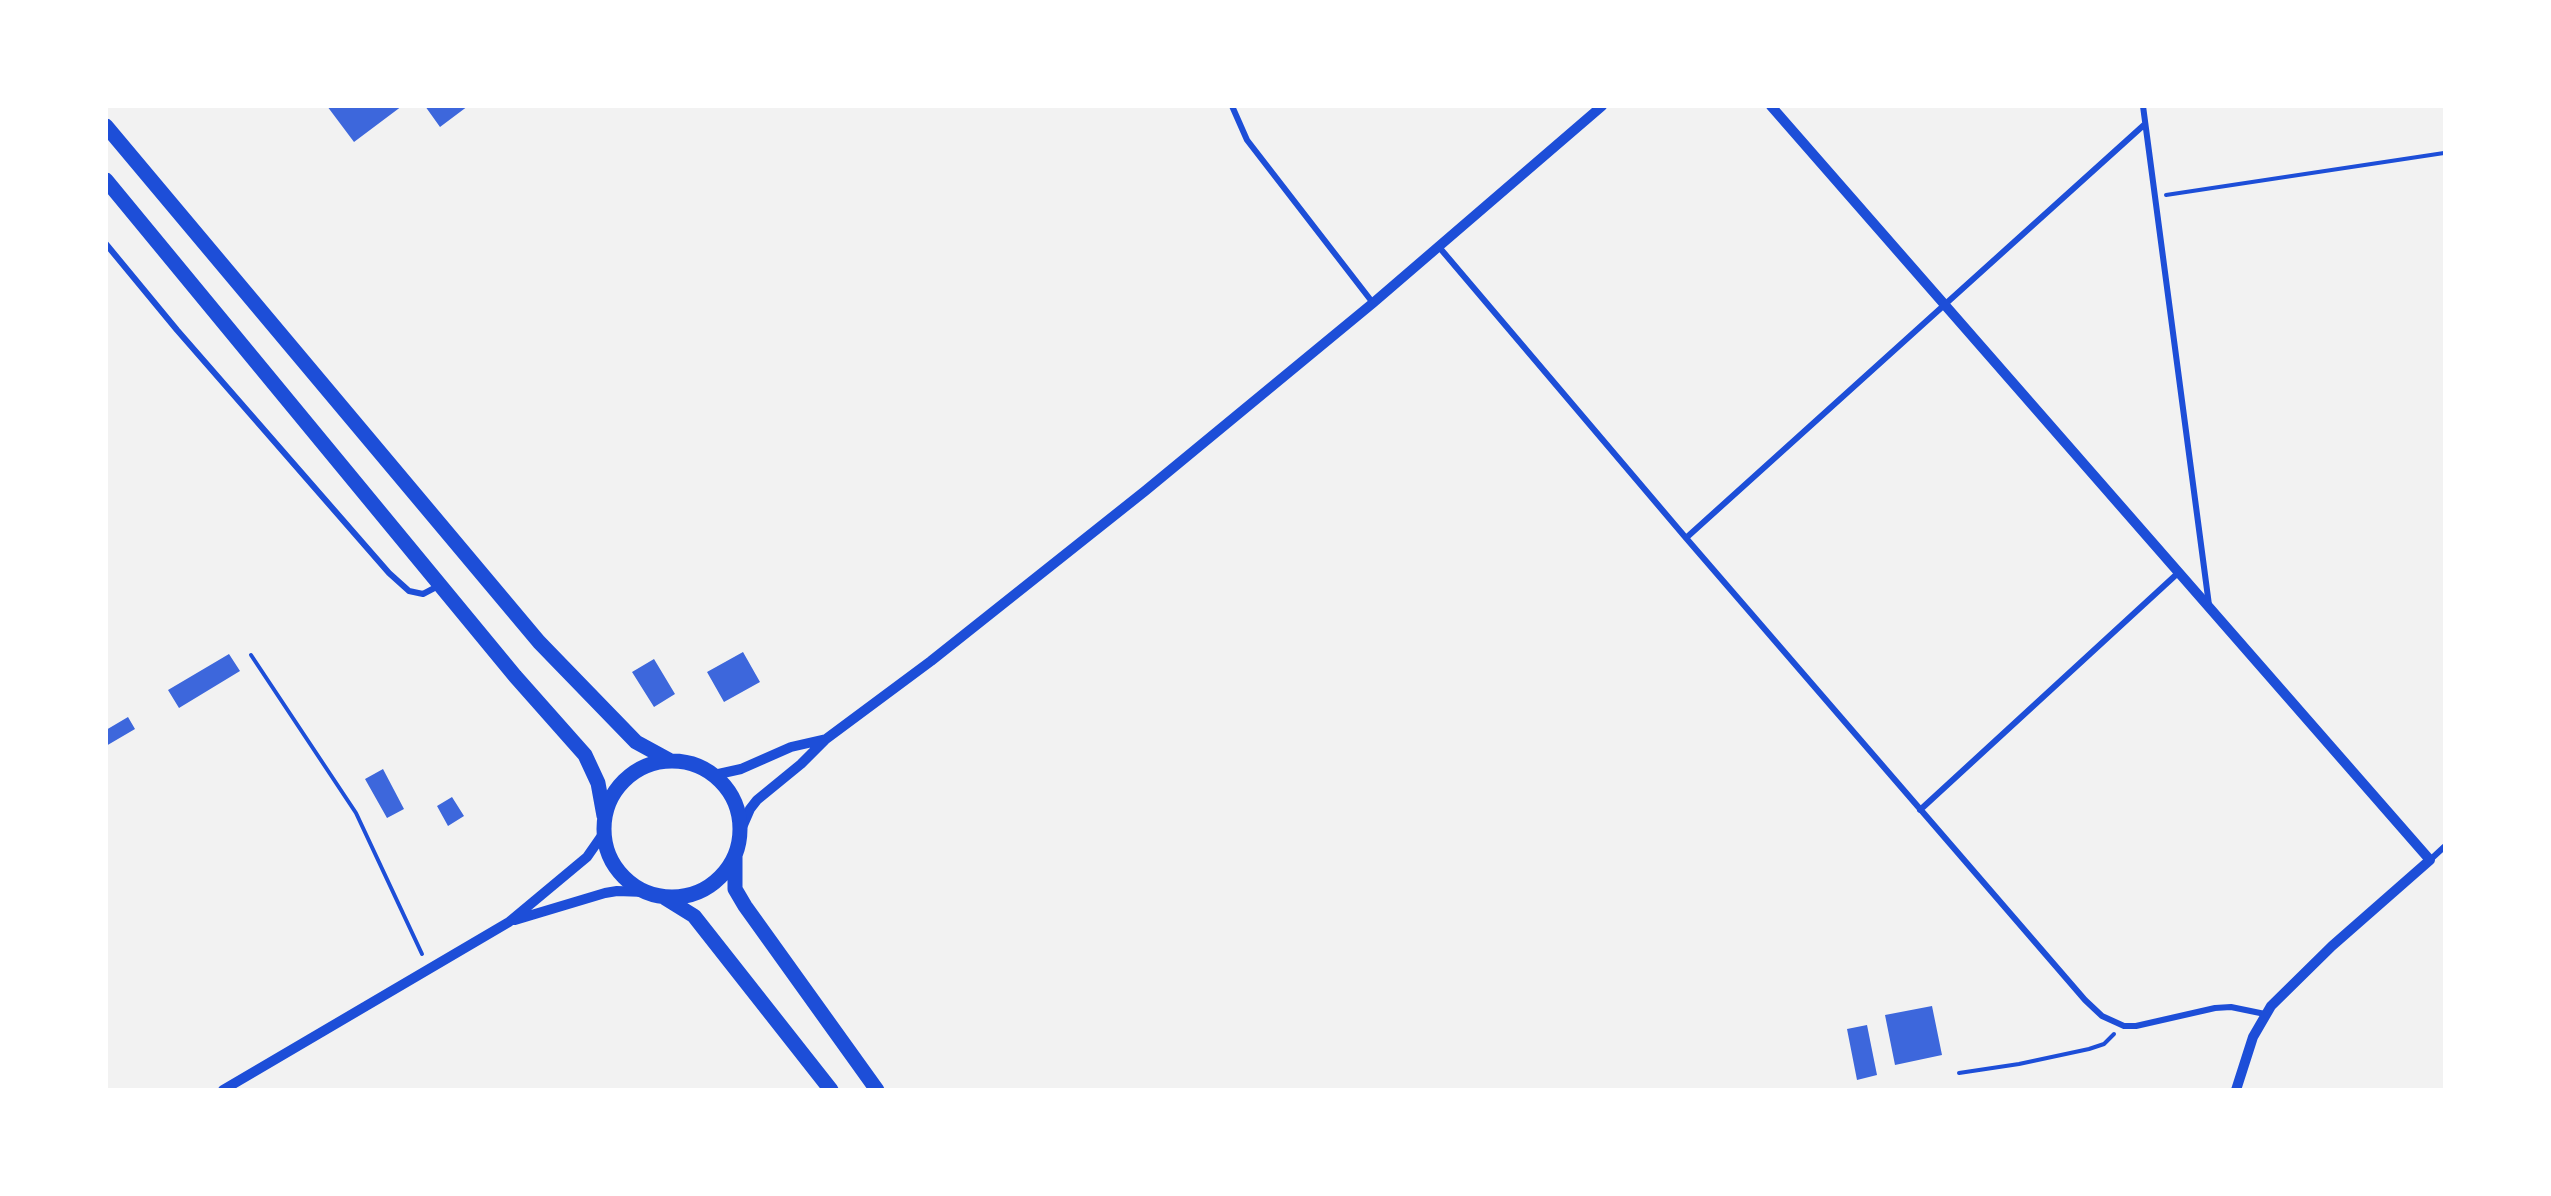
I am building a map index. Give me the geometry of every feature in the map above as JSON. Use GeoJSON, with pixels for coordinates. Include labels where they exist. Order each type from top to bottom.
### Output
{"type":"FeatureCollection","features":[{"type":"Feature","properties":{"kind":"main road"},"geometry":{"type":"LineString","coordinates":[[106,126],[539,642],[636,742],[669,760]]}},
{"type":"Feature","properties":{"kind":"main road"},"geometry":{"type":"LineString","coordinates":[[106,180],[515,676],[585,755],[598,783],[604,816],[603,834],[607,853],[616,869],[629,883],[645,892],[662,897],[694,916],[831,1089]]}},
{"type":"Feature","properties":{"kind":"main road"},"geometry":{"type":"LineString","coordinates":[[604,816],[610,798],[621,782],[644,766],[669,760],[690,762],[714,775],[733,796],[739,814],[740,832],[735,854],[735,888],[745,906],[877,1089]]}},
{"type":"Feature","properties":{"kind":"main road"},"geometry":{"type":"LineString","coordinates":[[662,897],[682,897],[700,892],[716,882],[728,868],[735,854]]}},
{"type":"Feature","properties":{"kind":"street"},"geometry":{"type":"LineString","coordinates":[[1232,106],[1247,140],[1259,157],[1373,303]]}},
{"type":"Feature","properties":{"kind":"street"},"geometry":{"type":"LineString","coordinates":[[740,832],[750,809],[757,800],[801,764],[826,739],[931,661],[1145,491],[1373,303],[1602,106]]}},
{"type":"Feature","properties":{"kind":"street"},"geometry":{"type":"LineString","coordinates":[[1771,106],[2430,860]]}},
{"type":"Feature","properties":{"kind":"street"},"geometry":{"type":"LineString","coordinates":[[2143,106],[2210,609]]}},
{"type":"Feature","properties":{"kind":"street"},"geometry":{"type":"LineString","coordinates":[[1686,538],[2145,124]]}},
{"type":"Feature","properties":{"kind":"street"},"geometry":{"type":"LineString","coordinates":[[106,244],[177,330],[389,573],[409,591],[423,594],[440,585]]}},
{"type":"Feature","properties":{"kind":"street"},"geometry":{"type":"LineString","coordinates":[[1439,247],[1920,810],[2085,1000],[2102,1016],[2124,1026],[2136,1026],[2215,1008],[2239,1008],[2265,1014]]}},
{"type":"Feature","properties":{"kind":"street"},"geometry":{"type":"LineString","coordinates":[[1920,810],[2178,573]]}},
{"type":"Feature","properties":{"kind":"street"},"geometry":{"type":"LineString","coordinates":[[714,775],[741,769],[791,747],[826,739]]}},
{"type":"Feature","properties":{"kind":"street"},"geometry":{"type":"LineString","coordinates":[[224,1089],[509,922],[587,857],[603,834]]}},
{"type":"Feature","properties":{"kind":"street"},"geometry":{"type":"LineString","coordinates":[[2236,1089],[2253,1037],[2265,1014],[2282,993],[2445,848]]}},
{"type":"Feature","properties":{"kind":"street"},"geometry":{"type":"LineString","coordinates":[[509,922],[605,893],[645,892]]}},
{"type":"Feature","properties":{"kind":"path"},"geometry":{"type":"LineString","coordinates":[[2155,196],[2445,153]]}},
{"type":"Feature","properties":{"kind":"path"},"geometry":{"type":"LineString","coordinates":[[251,655],[356,813],[429,969]]}},
{"type":"Feature","properties":{"kind":"path"},"geometry":{"type":"LineString","coordinates":[[1959,1073],[2019,1064],[2089,1049],[2104,1044],[2124,1026]]}},
{"type":"Feature","properties":{"kind":"building"},"geometry":{"type":"Polygon","coordinates":[[[327,106],[402,106],[354,142],[327,106]]]}},
{"type":"Feature","properties":{"kind":"building"},"geometry":{"type":"Polygon","coordinates":[[[425,106],[468,106],[440,127],[425,106]]]}},
{"type":"Feature","properties":{"kind":"building"},"geometry":{"type":"Polygon","coordinates":[[[743,652],[760,682],[724,702],[707,672],[743,652]]]}},
{"type":"Feature","properties":{"kind":"building"},"geometry":{"type":"Polygon","coordinates":[[[229,654],[240,671],[179,708],[168,690],[229,654]]]}},
{"type":"Feature","properties":{"kind":"building"},"geometry":{"type":"Polygon","coordinates":[[[654,659],[675,694],[654,707],[632,672],[654,659]]]}},
{"type":"Feature","properties":{"kind":"building"},"geometry":{"type":"Polygon","coordinates":[[[128,717],[135,729],[106,746],[106,730],[128,717]]]}},
{"type":"Feature","properties":{"kind":"building"},"geometry":{"type":"Polygon","coordinates":[[[383,769],[404,809],[387,818],[365,779],[383,769]]]}},
{"type":"Feature","properties":{"kind":"building"},"geometry":{"type":"Polygon","coordinates":[[[452,797],[464,816],[448,826],[437,806],[452,797]]]}},
{"type":"Feature","properties":{"kind":"building"},"geometry":{"type":"Polygon","coordinates":[[[1932,1006],[1942,1055],[1895,1065],[1885,1015],[1932,1006]]]}},
{"type":"Feature","properties":{"kind":"building"},"geometry":{"type":"Polygon","coordinates":[[[1867,1025],[1877,1075],[1857,1080],[1847,1029],[1867,1025]]]}}]}
